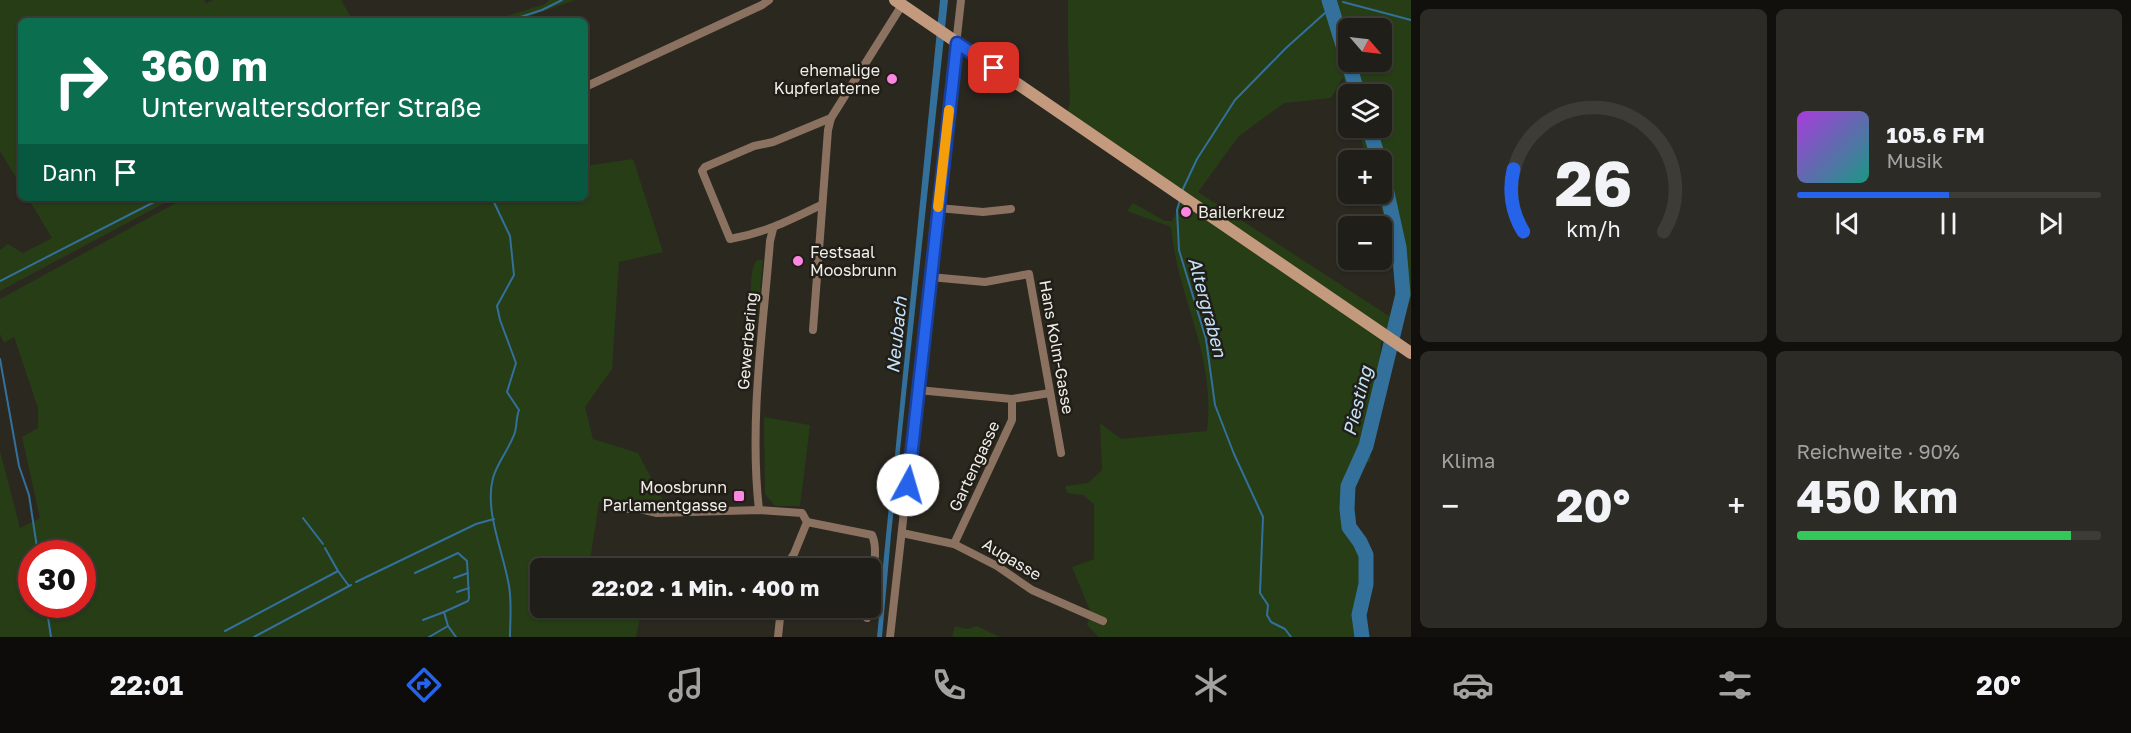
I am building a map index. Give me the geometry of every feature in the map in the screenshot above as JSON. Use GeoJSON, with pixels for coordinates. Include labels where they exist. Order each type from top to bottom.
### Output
{"type":"FeatureCollection","features":[{"type":"Feature","properties":{"kind":"main road"},"geometry":{"type":"LineString","coordinates":[[898,2],[1411,353]]}},
{"type":"Feature","properties":{"kind":"street"},"geometry":{"type":"LineString","coordinates":[[588,86],[769,0]]}},
{"type":"Feature","properties":{"kind":"street"},"geometry":{"type":"LineString","coordinates":[[890,637],[938,208],[953,40],[961,0]]}},
{"type":"Feature","properties":{"kind":"street"},"geometry":{"type":"LineString","coordinates":[[813,330],[821,204],[831,118],[898,2]]}},
{"type":"Feature","properties":{"kind":"street"},"geometry":{"type":"LineString","coordinates":[[821,204],[773,229],[730,239],[702,171],[705,167],[754,146],[773,142],[831,118]]}},
{"type":"Feature","properties":{"kind":"street"},"geometry":{"type":"LineString","coordinates":[[938,208],[983,212],[1011,209]]}},
{"type":"Feature","properties":{"kind":"street","name":"Gewerbering"},"geometry":{"type":"LineString","coordinates":[[759,510],[755,447],[757,398],[770,241],[773,229]]}},
{"type":"Feature","properties":{"kind":"street","name":"Hans Kolm-Gasse"},"geometry":{"type":"LineString","coordinates":[[930,277],[985,282],[1029,274],[1061,453]]}},
{"type":"Feature","properties":{"kind":"street"},"geometry":{"type":"LineString","coordinates":[[918,390],[1012,399],[1050,393]]}},
{"type":"Feature","properties":{"kind":"street","name":"Gartengasse"},"geometry":{"type":"LineString","coordinates":[[954,544],[1012,420],[1012,399]]}},
{"type":"Feature","properties":{"kind":"street"},"geometry":{"type":"LineString","coordinates":[[620,509],[640,509],[657,513],[759,510],[802,513],[807,522],[872,535],[873,558]]}},
{"type":"Feature","properties":{"kind":"street"},"geometry":{"type":"LineString","coordinates":[[791,558],[807,522]]}},
{"type":"Feature","properties":{"kind":"street","name":"Augasse"},"geometry":{"type":"LineString","coordinates":[[902,533],[954,544],[987,560],[1032,590],[1103,621]]}},
{"type":"Feature","properties":{"kind":"street"},"geometry":{"type":"LineString","coordinates":[[778,637],[780,618]]}},
{"type":"Feature","properties":{"kind":"green space"},"geometry":{"type":"Polygon","coordinates":[[[0,0],[204,0],[206,3],[213,0],[341,0],[351,18],[18,18],[18,181],[0,151],[0,0]]]}},
{"type":"Feature","properties":{"kind":"green space"},"geometry":{"type":"Polygon","coordinates":[[[549,0],[575,0],[524,18],[501,18],[545,4],[549,0]]]}},
{"type":"Feature","properties":{"kind":"green space"},"geometry":{"type":"Polygon","coordinates":[[[1068,0],[1411,0],[1411,297],[1400,330],[1381,342],[1377,405],[1368,437],[1371,461],[1355,468],[1350,487],[1353,497],[1354,523],[1362,536],[1364,581],[1356,611],[1360,637],[1097,637],[1087,625],[1091,613],[1072,567],[1094,559],[1094,504],[1083,495],[1067,493],[1065,486],[1088,483],[1102,470],[1100,423],[1121,439],[1207,431],[1208,408],[1207,386],[1200,346],[1177,264],[1171,227],[1127,211],[1133,203],[1165,221],[1172,221],[1185,195],[1066,114],[1070,104],[1068,0]],[[1343,77],[1331,98],[1284,103],[1238,137],[1198,192],[1389,316],[1396,288],[1392,251],[1392,216],[1383,216],[1380,204],[1392,204],[1392,150],[1364,150],[1361,138],[1392,138],[1392,84],[1345,84],[1343,77]]]}},
{"type":"Feature","properties":{"kind":"green space"},"geometry":{"type":"Polygon","coordinates":[[[633,159],[663,252],[619,262],[612,369],[585,407],[593,439],[638,453],[663,500],[599,502],[591,558],[530,558],[530,618],[640,618],[636,637],[0,637],[0,451],[20,528],[40,518],[22,437],[38,428],[38,408],[14,337],[4,343],[0,334],[0,299],[180,201],[588,201],[588,166],[633,159]]]}},
{"type":"Feature","properties":{"kind":"green space"},"geometry":{"type":"Polygon","coordinates":[[[30,201],[168,201],[0,291],[0,250],[8,244],[23,253],[52,238],[30,201]]]}},
{"type":"Feature","properties":{"kind":"green space"},"geometry":{"type":"Polygon","coordinates":[[[757,260],[763,260],[757,326],[754,327],[751,282],[757,260]]]}},
{"type":"Feature","properties":{"kind":"green space"},"geometry":{"type":"Polygon","coordinates":[[[764,417],[810,425],[800,506],[775,506],[765,494],[764,417]]]}},
{"type":"Feature","properties":{"kind":"green space"},"geometry":{"type":"Polygon","coordinates":[[[955,626],[966,629],[977,626],[1000,637],[952,637],[955,626]]]}},
{"type":"Feature","properties":{"kind":"water"},"geometry":{"type":"Polygon","coordinates":[[[940,0],[948,0],[882,637],[877,637],[879,618],[881,618],[881,597],[940,0]]]}},
{"type":"Feature","properties":{"kind":"waterway"},"geometry":{"type":"LineString","coordinates":[[517,18],[542,10],[562,0]]}},
{"type":"Feature","properties":{"kind":"waterway","name":"Piesting"},"geometry":{"type":"LineString","coordinates":[[1329,0],[1355,84]]}},
{"type":"Feature","properties":{"kind":"waterway"},"geometry":{"type":"LineString","coordinates":[[1343,2],[1411,20]]}},
{"type":"Feature","properties":{"kind":"waterway","name":"Altergraben"},"geometry":{"type":"LineString","coordinates":[[1182,191],[1197,159],[1235,100],[1286,48],[1325,13]]}},
{"type":"Feature","properties":{"kind":"waterway","name":"Piesting"},"geometry":{"type":"LineString","coordinates":[[1372,138],[1376,150]]}},
{"type":"Feature","properties":{"kind":"waterway","name":"Altergraben"},"geometry":{"type":"LineString","coordinates":[[1180,200],[1177,210],[1179,250],[1206,339],[1215,405],[1234,454],[1263,517],[1260,593],[1268,605],[1267,615],[1271,622],[1285,629],[1291,637]]}},
{"type":"Feature","properties":{"kind":"waterway"},"geometry":{"type":"LineString","coordinates":[[0,281],[156,201]]}},
{"type":"Feature","properties":{"kind":"waterway"},"geometry":{"type":"LineString","coordinates":[[493,201],[510,236],[514,275],[497,306],[516,363],[507,392],[519,410],[515,432],[495,472],[491,491],[493,518],[510,592],[510,637]]}},
{"type":"Feature","properties":{"kind":"waterway","name":"Piesting"},"geometry":{"type":"LineString","coordinates":[[1362,637],[1359,615],[1366,584],[1366,555],[1349,527],[1348,486],[1366,446],[1403,294],[1399,247],[1390,204]]}},
{"type":"Feature","properties":{"kind":"waterway"},"geometry":{"type":"LineString","coordinates":[[0,359],[19,466],[29,495],[36,540]]}},
{"type":"Feature","properties":{"kind":"waterway","name":"Neubach"},"geometry":{"type":"LineString","coordinates":[[883,576],[894,465]]}},
{"type":"Feature","properties":{"kind":"waterway"},"geometry":{"type":"LineString","coordinates":[[303,518],[323,544]]}},
{"type":"Feature","properties":{"kind":"waterway"},"geometry":{"type":"LineString","coordinates":[[356,582],[476,524],[494,519]]}},
{"type":"Feature","properties":{"kind":"waterway"},"geometry":{"type":"LineString","coordinates":[[325,548],[349,586]]}},
{"type":"Feature","properties":{"kind":"waterway"},"geometry":{"type":"LineString","coordinates":[[415,573],[458,553],[467,561],[468,601],[444,612]]}},
{"type":"Feature","properties":{"kind":"waterway"},"geometry":{"type":"LineString","coordinates":[[225,631],[338,571]]}},
{"type":"Feature","properties":{"kind":"waterway"},"geometry":{"type":"LineString","coordinates":[[454,578],[468,573]]}},
{"type":"Feature","properties":{"kind":"waterway"},"geometry":{"type":"LineString","coordinates":[[254,637],[351,585]]}},
{"type":"Feature","properties":{"kind":"waterway"},"geometry":{"type":"LineString","coordinates":[[457,592],[469,588]]}},
{"type":"Feature","properties":{"kind":"waterway"},"geometry":{"type":"LineString","coordinates":[[423,620],[444,612],[448,626]]}},
{"type":"Feature","properties":{"kind":"waterway"},"geometry":{"type":"LineString","coordinates":[[48,618],[51,637]]}},
{"type":"Feature","properties":{"kind":"waterway"},"geometry":{"type":"LineString","coordinates":[[429,637],[448,626],[456,637]]}},
{"type":"Feature","properties":{"kind":"slow traffic"},"geometry":{"type":"LineString","coordinates":[[938,207],[949,110]]}},
{"type":"Feature","properties":{"kind":"place","name":"ehemalige Kupferlaterne"},"geometry":{"type":"Point","coordinates":[892,79]}},
{"type":"Feature","properties":{"kind":"place","name":"Bailerkreuz"},"geometry":{"type":"Point","coordinates":[1186,212]}},
{"type":"Feature","properties":{"kind":"place","name":"Festsaal Moosbrunn"},"geometry":{"type":"Point","coordinates":[798,261]}},
{"type":"Feature","properties":{"kind":"place","name":"Moosbrunn Parlamentgasse"},"geometry":{"type":"Point","coordinates":[739,496]}},
{"type":"Feature","properties":{"kind":"route"},"geometry":{"type":"LineString","coordinates":[[908,485],[957,43],[994,68]]}}]}
